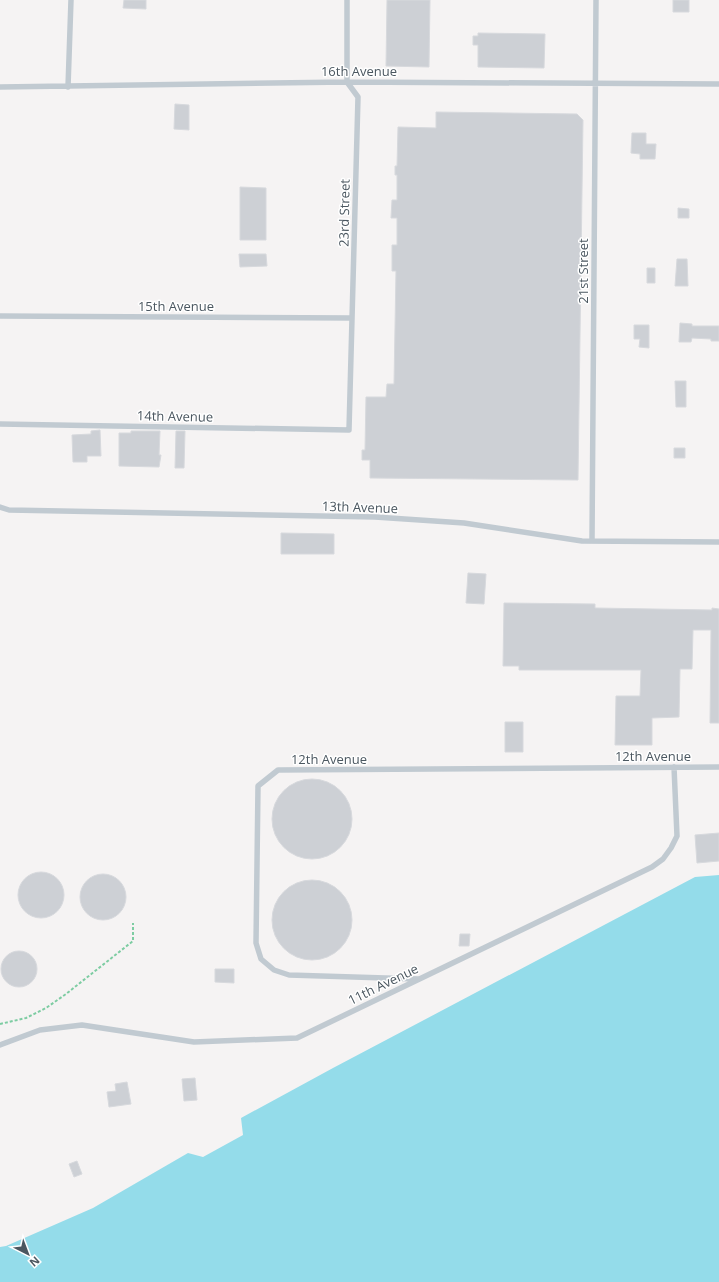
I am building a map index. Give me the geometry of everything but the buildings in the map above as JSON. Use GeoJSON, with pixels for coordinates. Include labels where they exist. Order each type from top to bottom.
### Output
{"type":"FeatureCollection","features":[{"type":"Feature","properties":{"kind":"lane"},"geometry":{"type":"LineString","coordinates":[[68,86],[71,0]]}},
{"type":"Feature","properties":{"kind":"lane"},"geometry":{"type":"LineString","coordinates":[[347,0],[347,82]]}},
{"type":"Feature","properties":{"kind":"lane","name":"21st Street"},"geometry":{"type":"LineString","coordinates":[[592,541],[596,0]]}},
{"type":"Feature","properties":{"kind":"lane","name":"16th Avenue"},"geometry":{"type":"LineString","coordinates":[[0,87],[347,82],[595,82],[719,84]]}},
{"type":"Feature","properties":{"kind":"lane","name":"23rd Street"},"geometry":{"type":"LineString","coordinates":[[347,82],[358,98],[349,430]]}},
{"type":"Feature","properties":{"kind":"lane","name":"15th Avenue"},"geometry":{"type":"LineString","coordinates":[[0,316],[352,318]]}},
{"type":"Feature","properties":{"kind":"lane","name":"14th Avenue"},"geometry":{"type":"LineString","coordinates":[[0,424],[349,430]]}},
{"type":"Feature","properties":{"kind":"lane","name":"13th Avenue"},"geometry":{"type":"LineString","coordinates":[[0,507],[9,510],[375,517],[464,523],[582,541],[719,542]]}},
{"type":"Feature","properties":{"kind":"lane","name":"11th Avenue"},"geometry":{"type":"LineString","coordinates":[[0,1046],[40,1030],[82,1025],[194,1042],[297,1038],[652,867],[663,859],[677,836],[674,767]]}},
{"type":"Feature","properties":{"kind":"lane","name":"12th Avenue"},"geometry":{"type":"LineString","coordinates":[[420,979],[290,975],[274,970],[261,959],[256,943],[258,786],[278,770],[719,767]]}},
{"type":"Feature","properties":{"kind":"path"},"geometry":{"type":"LineString","coordinates":[[0,1024],[26,1018],[46,1008],[66,994],[132,941],[133,923]]}},
{"type":"Feature","properties":{"kind":"water"},"geometry":{"type":"Polygon","coordinates":[[[719,875],[719,1282],[0,1282],[0,1247],[6,1246],[93,1208],[188,1153],[203,1157],[243,1135],[241,1118],[695,877],[719,875]]]}}]}
